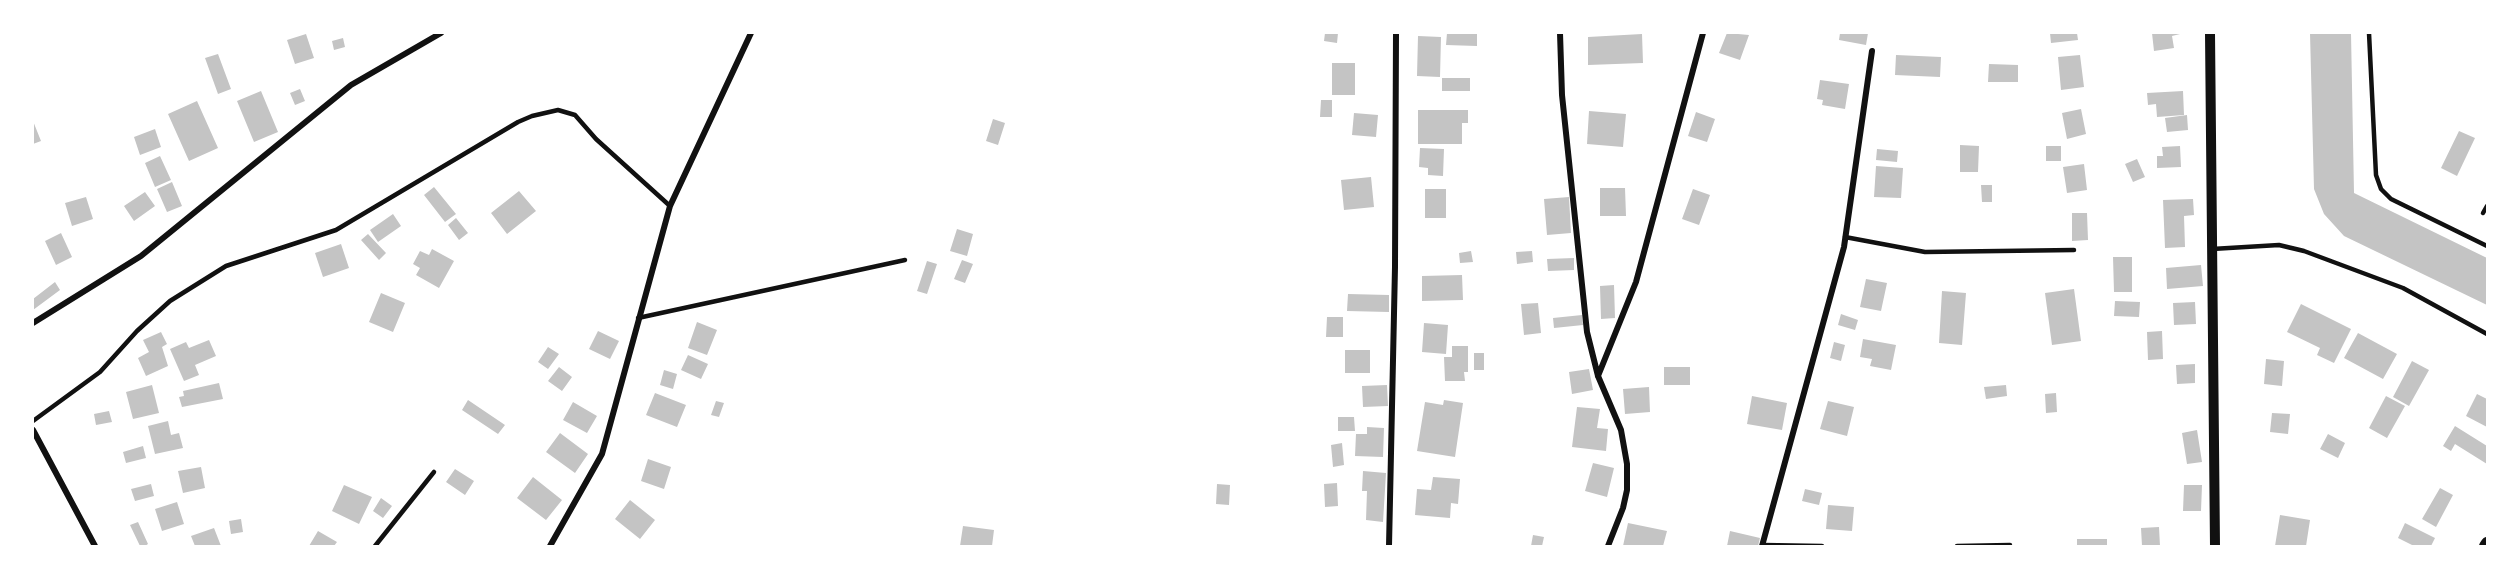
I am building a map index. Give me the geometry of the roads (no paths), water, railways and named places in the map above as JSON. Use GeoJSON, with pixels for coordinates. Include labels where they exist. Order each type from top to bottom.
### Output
{"type":"FeatureCollection","features":[{"type":"Feature","properties":{"kind":"street"},"geometry":{"type":"LineString","coordinates":[[33,323],[141,256],[351,85],[441,33]]}},
{"type":"Feature","properties":{"kind":"street"},"geometry":{"type":"LineString","coordinates":[[550,546],[602,454],[670,206],[751,33]]}},
{"type":"Feature","properties":{"kind":"street"},"geometry":{"type":"LineString","coordinates":[[1389,546],[1395,267],[1396,33]]}},
{"type":"Feature","properties":{"kind":"street"},"geometry":{"type":"LineString","coordinates":[[1560,33],[1562,95],[1586,323],[1598,376],[1621,430],[1627,464],[1627,490],[1623,508],[1608,546]]}},
{"type":"Feature","properties":{"kind":"street"},"geometry":{"type":"LineString","coordinates":[[1598,376],[1636,282],[1703,33]]}},
{"type":"Feature","properties":{"kind":"street"},"geometry":{"type":"LineString","coordinates":[[2211,33],[2215,546]]}},
{"type":"Feature","properties":{"kind":"street"},"geometry":{"type":"LineString","coordinates":[[1762,546],[1845,237],[1872,51]]}},
{"type":"Feature","properties":{"kind":"street"},"geometry":{"type":"LineString","coordinates":[[33,429],[95,546]]}},
{"type":"Feature","properties":{"kind":"lane"},"geometry":{"type":"LineString","coordinates":[[2369,33],[2376,175],[2381,189],[2391,199],[2487,246]]}},
{"type":"Feature","properties":{"kind":"lane"},"geometry":{"type":"LineString","coordinates":[[33,421],[100,372],[137,331],[170,301],[226,266],[336,230],[518,122],[532,116],[558,110],[575,115],[596,139],[670,206]]}},
{"type":"Feature","properties":{"kind":"lane"},"geometry":{"type":"LineString","coordinates":[[2483,213],[2487,206]]}},
{"type":"Feature","properties":{"kind":"lane"},"geometry":{"type":"LineString","coordinates":[[1845,237],[1925,252],[2074,250]]}},
{"type":"Feature","properties":{"kind":"lane"},"geometry":{"type":"LineString","coordinates":[[2212,249],[2269,245],[2304,251],[2403,288],[2487,334]]}},
{"type":"Feature","properties":{"kind":"lane"},"geometry":{"type":"LineString","coordinates":[[638,318],[905,260]]}},
{"type":"Feature","properties":{"kind":"lane"},"geometry":{"type":"LineString","coordinates":[[375,546],[434,472]]}},
{"type":"Feature","properties":{"kind":"lane"},"geometry":{"type":"LineString","coordinates":[[1957,546],[2010,545]]}},
{"type":"Feature","properties":{"kind":"lane"},"geometry":{"type":"LineString","coordinates":[[1762,546],[1822,546]]}}]}
